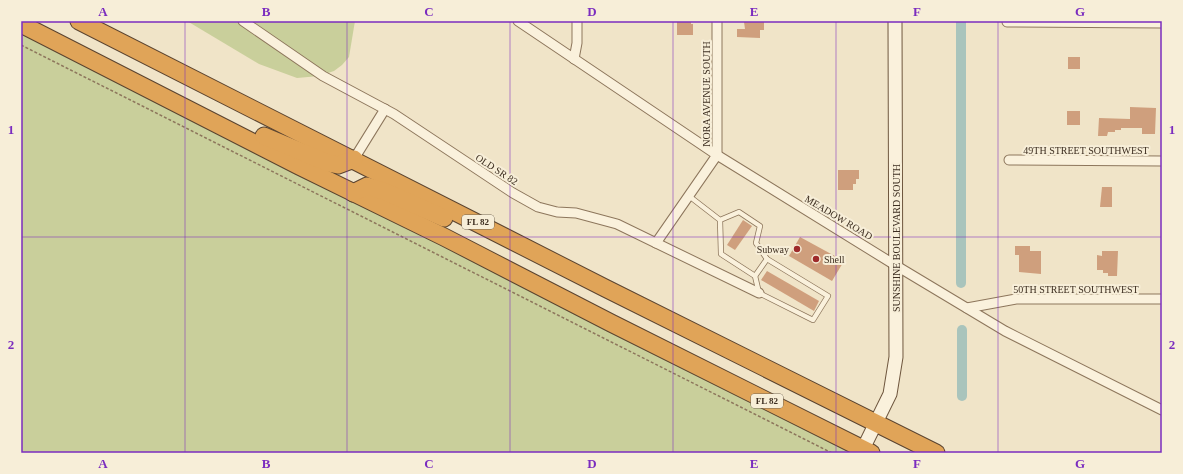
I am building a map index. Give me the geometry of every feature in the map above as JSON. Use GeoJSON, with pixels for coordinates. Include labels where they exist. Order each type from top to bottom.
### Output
{"type":"FeatureCollection","features":[{"type":"Feature","properties":{"kind":"highway","name":"FL 82"},"geometry":{"type":"LineString","coordinates":[[79,21],[936,453]]}},
{"type":"Feature","properties":{"kind":"highway","name":"FL 82"},"geometry":{"type":"LineString","coordinates":[[21,24],[353,193],[867,451]]}},
{"type":"Feature","properties":{"kind":"highway"},"geometry":{"type":"LineString","coordinates":[[129,78],[154,79],[274,141],[328,163],[338,165],[354,159]]}},
{"type":"Feature","properties":{"kind":"highway"},"geometry":{"type":"LineString","coordinates":[[353,193],[367,186],[386,192],[431,211],[513,253],[544,256]]}},
{"type":"Feature","properties":{"kind":"street","name":"OLD SR 82"},"geometry":{"type":"LineString","coordinates":[[243,21],[324,76],[385,109],[513,193],[538,207],[557,212],[576,213],[596,217],[617,224],[759,293]]}},
{"type":"Feature","properties":{"kind":"street","name":"MEADOW ROAD"},"geometry":{"type":"LineString","coordinates":[[518,21],[717,155],[895,265],[1005,331],[1162,410]]}},
{"type":"Feature","properties":{"kind":"street"},"geometry":{"type":"LineString","coordinates":[[574,59],[577,43],[577,21]]}},
{"type":"Feature","properties":{"kind":"street","name":"NORA AVENUE SOUTH"},"geometry":{"type":"LineString","coordinates":[[656,243],[717,155],[717,21]]}},
{"type":"Feature","properties":{"kind":"street","name":"SUNSHINE BOULEVARD SOUTH"},"geometry":{"type":"LineString","coordinates":[[867,451],[876,423],[890,394],[894,370],[895,21]]}},
{"type":"Feature","properties":{"kind":"street"},"geometry":{"type":"LineString","coordinates":[[1008,22],[1056,21],[1162,23]]}},
{"type":"Feature","properties":{"kind":"street"},"geometry":{"type":"LineString","coordinates":[[354,159],[385,109]]}},
{"type":"Feature","properties":{"kind":"street","name":"49TH STREET SOUTHWEST"},"geometry":{"type":"LineString","coordinates":[[1009,160],[1162,161]]}},
{"type":"Feature","properties":{"kind":"street","name":"50TH STREET SOUTHWEST"},"geometry":{"type":"LineString","coordinates":[[967,308],[1016,299],[1162,299]]}},
{"type":"Feature","properties":{"kind":"lane"},"geometry":{"type":"LineString","coordinates":[[689,196],[720,220]]}},
{"type":"Feature","properties":{"kind":"lane"},"geometry":{"type":"LineString","coordinates":[[738,212],[760,226],[756,243],[767,259],[828,296],[813,320],[759,293],[755,276],[721,254],[720,220],[738,212]]}},
{"type":"Feature","properties":{"kind":"lane"},"geometry":{"type":"LineString","coordinates":[[755,276],[767,259]]}},
{"type":"Feature","properties":{"kind":"path"},"geometry":{"type":"LineString","coordinates":[[21,45],[832,453]]}},
{"type":"Feature","properties":{"kind":"green space"},"geometry":{"type":"Polygon","coordinates":[[[187,21],[355,21],[349,57],[342,65],[334,71],[319,76],[297,78],[259,64],[187,21]]]}},
{"type":"Feature","properties":{"kind":"green space"},"geometry":{"type":"Polygon","coordinates":[[[21,30],[859,453],[21,453],[21,30]]]}},
{"type":"Feature","properties":{"kind":"building"},"geometry":{"type":"Polygon","coordinates":[[[677,21],[691,21],[691,24],[693,24],[693,35],[677,35],[677,21]]]}},
{"type":"Feature","properties":{"kind":"building"},"geometry":{"type":"Polygon","coordinates":[[[744,22],[764,22],[764,30],[760,30],[760,38],[737,37],[737,29],[745,29],[744,22]]]}},
{"type":"Feature","properties":{"kind":"building"},"geometry":{"type":"Polygon","coordinates":[[[1068,57],[1080,57],[1080,69],[1068,69],[1068,57]]]}},
{"type":"Feature","properties":{"kind":"building"},"geometry":{"type":"Polygon","coordinates":[[[1130,107],[1156,108],[1155,134],[1142,134],[1142,128],[1121,128],[1121,130],[1115,130],[1115,132],[1108,132],[1107,136],[1098,136],[1099,118],[1130,119],[1130,107]]]}},
{"type":"Feature","properties":{"kind":"building"},"geometry":{"type":"Polygon","coordinates":[[[1067,111],[1080,111],[1080,125],[1067,125],[1067,111]]]}},
{"type":"Feature","properties":{"kind":"building"},"geometry":{"type":"Polygon","coordinates":[[[838,170],[859,170],[859,179],[856,179],[856,184],[853,184],[853,190],[838,190],[838,170]]]}},
{"type":"Feature","properties":{"kind":"building"},"geometry":{"type":"Polygon","coordinates":[[[1102,187],[1112,187],[1112,207],[1100,207],[1102,187]]]}},
{"type":"Feature","properties":{"kind":"building"},"geometry":{"type":"Polygon","coordinates":[[[743,220],[752,226],[735,250],[727,245],[743,220]]]}},
{"type":"Feature","properties":{"kind":"building","name":"Shell"},"geometry":{"type":"Polygon","coordinates":[[[800,237],[844,261],[832,281],[789,256],[800,237]]]}},
{"type":"Feature","properties":{"kind":"building"},"geometry":{"type":"Polygon","coordinates":[[[1015,246],[1030,246],[1030,251],[1041,251],[1041,274],[1019,272],[1019,255],[1015,255],[1015,246]]]}},
{"type":"Feature","properties":{"kind":"building"},"geometry":{"type":"Polygon","coordinates":[[[1102,251],[1118,251],[1117,276],[1108,276],[1108,273],[1103,273],[1103,270],[1097,270],[1097,255],[1102,256],[1102,251]]]}},
{"type":"Feature","properties":{"kind":"building"},"geometry":{"type":"Polygon","coordinates":[[[767,271],[819,301],[814,311],[761,280],[767,271]]]}},
{"type":"Feature","properties":{"kind":"waterway"},"geometry":{"type":"LineString","coordinates":[[961,21],[961,283]]}},
{"type":"Feature","properties":{"kind":"waterway"},"geometry":{"type":"LineString","coordinates":[[962,330],[962,396]]}},
{"type":"Feature","properties":{"kind":"place","name":"Subway"},"geometry":{"type":"Point","coordinates":[797,249]}},
{"type":"Feature","properties":{"kind":"place","name":"Shell"},"geometry":{"type":"Point","coordinates":[816,259]}}]}
